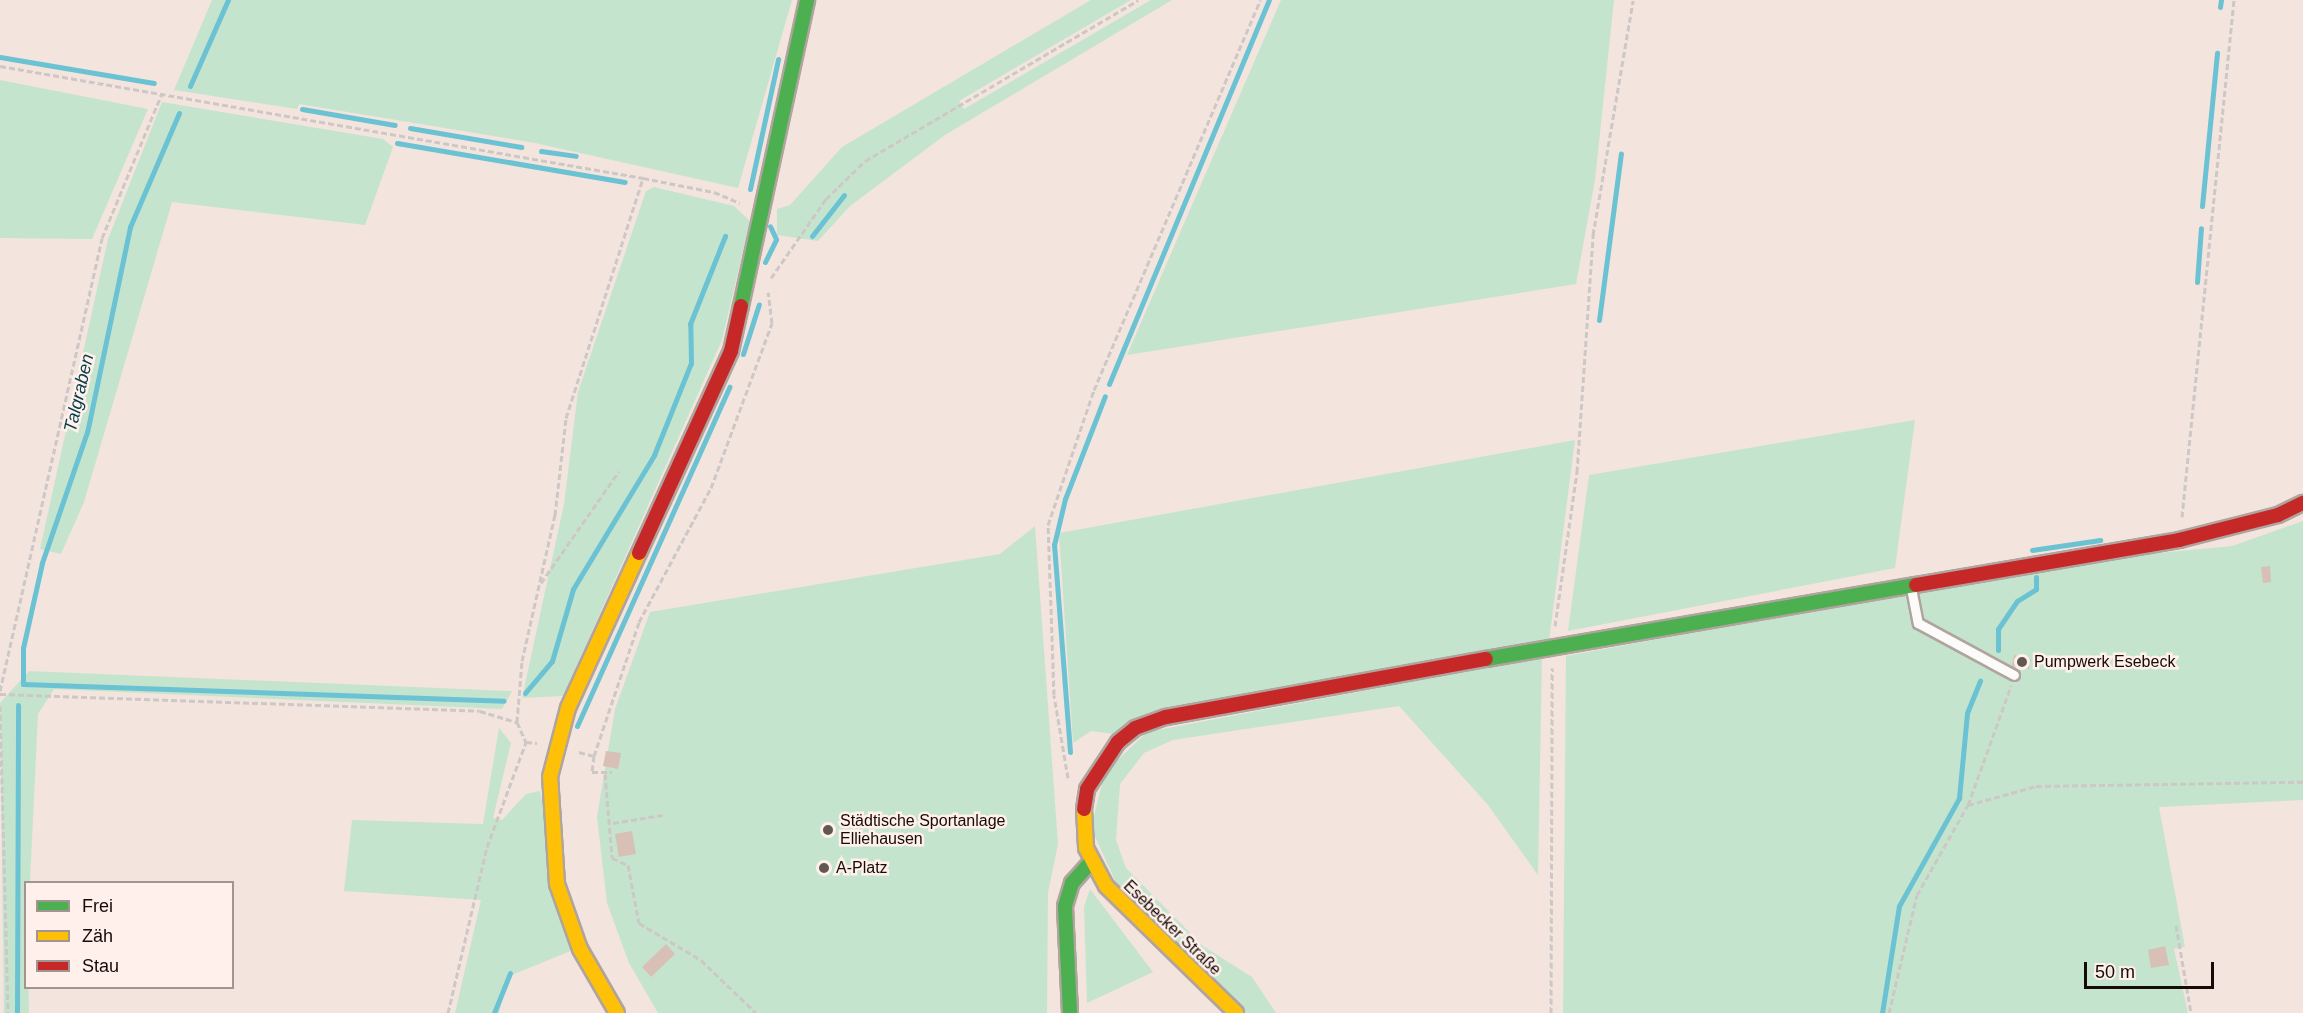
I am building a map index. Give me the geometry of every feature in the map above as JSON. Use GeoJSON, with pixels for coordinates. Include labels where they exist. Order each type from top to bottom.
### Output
{"type":"FeatureCollection","features":[{"type":"Feature","properties":{"kind":"street"},"geometry":{"type":"LineString","coordinates":[[617,1013],[580,949],[557,884],[549,805],[557,744],[624,588],[731,351],[807,0]]}},
{"type":"Feature","properties":{"kind":"street"},"geometry":{"type":"LineString","coordinates":[[1087,789],[1118,741],[1166,717],[1910,583],[2179,540],[2303,504]]}},
{"type":"Feature","properties":{"kind":"street","name":"Esebecker Straße"},"geometry":{"type":"LineString","coordinates":[[1087,789],[1082,828],[1092,861],[1130,913],[1236,1013]]}},
{"type":"Feature","properties":{"kind":"street"},"geometry":{"type":"LineString","coordinates":[[1070,1013],[1065,906],[1072,883],[1092,861]]}},
{"type":"Feature","properties":{"kind":"lane"},"geometry":{"type":"LineString","coordinates":[[1910,583],[1918,623],[2014,675]]}},
{"type":"Feature","properties":{"kind":"path"},"geometry":{"type":"LineString","coordinates":[[612,772],[605,774],[592,772],[594,756],[639,622],[711,488],[772,323],[766,284],[826,200],[888,145],[1138,0]]}},
{"type":"Feature","properties":{"kind":"path"},"geometry":{"type":"LineString","coordinates":[[1087,789],[1067,777],[1059,742],[1048,525],[1094,390],[1260,0]]}},
{"type":"Feature","properties":{"kind":"path"},"geometry":{"type":"LineString","coordinates":[[1551,1013],[1552,647],[1577,472],[1593,235],[1633,0]]}},
{"type":"Feature","properties":{"kind":"path"},"geometry":{"type":"LineString","coordinates":[[2179,540],[2234,0]]}},
{"type":"Feature","properties":{"kind":"path"},"geometry":{"type":"LineString","coordinates":[[0,66],[643,178],[714,192],[761,213]]}},
{"type":"Feature","properties":{"kind":"path"},"geometry":{"type":"LineString","coordinates":[[162,93],[102,238],[0,693],[480,711],[517,722]]}},
{"type":"Feature","properties":{"kind":"path"},"geometry":{"type":"LineString","coordinates":[[448,1013],[487,847],[525,742],[517,722],[522,661],[540,585],[566,418],[643,178]]}},
{"type":"Feature","properties":{"kind":"path"},"geometry":{"type":"LineString","coordinates":[[540,585],[619,471]]}},
{"type":"Feature","properties":{"kind":"path"},"geometry":{"type":"LineString","coordinates":[[1889,1013],[1917,895],[1968,805],[2003,720],[2014,675]]}},
{"type":"Feature","properties":{"kind":"path"},"geometry":{"type":"LineString","coordinates":[[0,706],[8,1013]]}},
{"type":"Feature","properties":{"kind":"path"},"geometry":{"type":"LineString","coordinates":[[525,742],[557,744]]}},
{"type":"Feature","properties":{"kind":"path"},"geometry":{"type":"LineString","coordinates":[[588,755],[594,756]]}},
{"type":"Feature","properties":{"kind":"path"},"geometry":{"type":"LineString","coordinates":[[605,774],[613,823],[612,858],[628,865],[639,923],[701,960],[756,1013]]}},
{"type":"Feature","properties":{"kind":"path"},"geometry":{"type":"LineString","coordinates":[[1968,805],[2036,786],[2303,782]]}},
{"type":"Feature","properties":{"kind":"path"},"geometry":{"type":"LineString","coordinates":[[613,823],[662,815]]}},
{"type":"Feature","properties":{"kind":"path"},"geometry":{"type":"LineString","coordinates":[[2176,925],[2191,1013]]}},
{"type":"Feature","properties":{"kind":"green space"},"geometry":{"type":"Polygon","coordinates":[[[212,0],[792,0],[738,188],[535,143],[299,104],[297,109],[174,90],[212,0]]]}},
{"type":"Feature","properties":{"kind":"green space"},"geometry":{"type":"Polygon","coordinates":[[[1091,0],[1131,0],[959,101],[964,109],[1151,0],[1172,0],[945,135],[850,206],[818,241],[777,235],[777,209],[790,205],[842,147],[1091,0]]]}},
{"type":"Feature","properties":{"kind":"green space"},"geometry":{"type":"Polygon","coordinates":[[[1281,0],[1614,0],[1595,180],[1576,284],[1127,355],[1281,0]]]}},
{"type":"Feature","properties":{"kind":"green space"},"geometry":{"type":"Polygon","coordinates":[[[0,80],[148,109],[92,239],[0,238],[0,80]]]}},
{"type":"Feature","properties":{"kind":"green space"},"geometry":{"type":"Polygon","coordinates":[[[162,102],[383,139],[393,147],[365,225],[172,202],[84,502],[61,554],[40,549],[108,239],[162,102]]]}},
{"type":"Feature","properties":{"kind":"green space"},"geometry":{"type":"Polygon","coordinates":[[[654,187],[734,206],[750,221],[722,340],[563,696],[522,698],[564,504],[578,392],[646,191],[654,187]]]}},
{"type":"Feature","properties":{"kind":"green space"},"geometry":{"type":"Polygon","coordinates":[[[1915,420],[1895,568],[1568,631],[1589,475],[1915,420]]]}},
{"type":"Feature","properties":{"kind":"green space"},"geometry":{"type":"Polygon","coordinates":[[[1575,440],[1549,641],[1113,734],[1091,731],[1073,743],[1059,533],[1575,440]]]}},
{"type":"Feature","properties":{"kind":"green space"},"geometry":{"type":"Polygon","coordinates":[[[2303,521],[2303,800],[2159,807],[2185,947],[2174,949],[2188,1013],[1563,1013],[1566,656],[2096,559],[2232,546],[2303,521]]]}},
{"type":"Feature","properties":{"kind":"green space","name":"Städtische Sportanlage Elliehausen"},"geometry":{"type":"Polygon","coordinates":[[[1035,526],[1058,844],[1048,893],[1047,1013],[658,1013],[629,963],[607,903],[597,817],[615,709],[650,612],[1000,554],[1035,526]]]}},
{"type":"Feature","properties":{"kind":"green space"},"geometry":{"type":"Polygon","coordinates":[[[1542,657],[1538,875],[1488,805],[1399,706],[1173,740],[1144,753],[1120,784],[1116,840],[1126,868],[1203,946],[1252,977],[1276,1013],[1247,1013],[1121,893],[1091,828],[1105,772],[1147,732],[1542,657]]]}},
{"type":"Feature","properties":{"kind":"green space"},"geometry":{"type":"Polygon","coordinates":[[[29,671],[512,691],[502,709],[54,689],[38,714],[30,881],[24,881],[24,989],[28,989],[29,1013],[4,1013],[0,703],[29,671]]]}},
{"type":"Feature","properties":{"kind":"green space"},"geometry":{"type":"Polygon","coordinates":[[[499,728],[511,743],[493,818],[502,820],[526,794],[540,791],[573,950],[507,977],[499,1013],[455,1013],[481,900],[344,891],[352,820],[483,824],[499,728]]]}},
{"type":"Feature","properties":{"kind":"green space"},"geometry":{"type":"Polygon","coordinates":[[[1090,889],[1153,972],[1087,1003],[1084,907],[1090,889]]]}},
{"type":"Feature","properties":{"kind":"building"},"geometry":{"type":"Polygon","coordinates":[[[2270,566],[2271,582],[2263,583],[2261,567],[2270,566]]]}},
{"type":"Feature","properties":{"kind":"building","name":"Pumpwerk Esebeck"},"geometry":{"type":"Polygon","coordinates":[[[2014,655],[2031,659],[2029,669],[2012,666],[2014,655]]]}},
{"type":"Feature","properties":{"kind":"building"},"geometry":{"type":"Polygon","coordinates":[[[606,751],[621,753],[618,769],[603,766],[606,751]]]}},
{"type":"Feature","properties":{"kind":"building"},"geometry":{"type":"Polygon","coordinates":[[[632,831],[636,854],[619,857],[615,834],[632,831]]]}},
{"type":"Feature","properties":{"kind":"building"},"geometry":{"type":"Polygon","coordinates":[[[666,944],[675,954],[651,977],[642,967],[666,944]]]}},
{"type":"Feature","properties":{"kind":"building"},"geometry":{"type":"Polygon","coordinates":[[[2165,946],[2169,965],[2151,968],[2148,950],[2165,946]]]}},
{"type":"Feature","properties":{"kind":"waterway","name":"Talgraben"},"geometry":{"type":"LineString","coordinates":[[190,86],[228,0]]}},
{"type":"Feature","properties":{"kind":"waterway"},"geometry":{"type":"LineString","coordinates":[[1109,384],[1269,0]]}},
{"type":"Feature","properties":{"kind":"waterway"},"geometry":{"type":"LineString","coordinates":[[2220,7],[2221,0]]}},
{"type":"Feature","properties":{"kind":"waterway"},"geometry":{"type":"LineString","coordinates":[[2202,206],[2217,53]]}},
{"type":"Feature","properties":{"kind":"waterway"},"geometry":{"type":"LineString","coordinates":[[0,57],[154,83]]}},
{"type":"Feature","properties":{"kind":"waterway"},"geometry":{"type":"LineString","coordinates":[[750,189],[778,59]]}},
{"type":"Feature","properties":{"kind":"waterway"},"geometry":{"type":"LineString","coordinates":[[302,109],[395,125]]}},
{"type":"Feature","properties":{"kind":"waterway","name":"Talgraben"},"geometry":{"type":"LineString","coordinates":[[179,113],[130,227],[87,432],[42,563],[23,648],[23,684],[504,701]]}},
{"type":"Feature","properties":{"kind":"waterway"},"geometry":{"type":"LineString","coordinates":[[410,128],[521,147]]}},
{"type":"Feature","properties":{"kind":"waterway"},"geometry":{"type":"LineString","coordinates":[[397,143],[625,182]]}},
{"type":"Feature","properties":{"kind":"waterway"},"geometry":{"type":"LineString","coordinates":[[541,151],[576,156]]}},
{"type":"Feature","properties":{"kind":"waterway"},"geometry":{"type":"LineString","coordinates":[[1599,320],[1621,153]]}},
{"type":"Feature","properties":{"kind":"waterway"},"geometry":{"type":"LineString","coordinates":[[812,236],[844,195]]}},
{"type":"Feature","properties":{"kind":"waterway"},"geometry":{"type":"LineString","coordinates":[[765,262],[776,239],[770,226]]}},
{"type":"Feature","properties":{"kind":"waterway"},"geometry":{"type":"LineString","coordinates":[[2197,282],[2201,228]]}},
{"type":"Feature","properties":{"kind":"waterway"},"geometry":{"type":"LineString","coordinates":[[525,693],[552,661],[573,589],[654,455],[691,363],[690,324],[725,236]]}},
{"type":"Feature","properties":{"kind":"waterway"},"geometry":{"type":"LineString","coordinates":[[743,354],[759,304]]}},
{"type":"Feature","properties":{"kind":"waterway"},"geometry":{"type":"LineString","coordinates":[[577,726],[729,387]]}},
{"type":"Feature","properties":{"kind":"waterway"},"geometry":{"type":"LineString","coordinates":[[1070,752],[1054,545],[1065,499],[1105,396]]}},
{"type":"Feature","properties":{"kind":"waterway"},"geometry":{"type":"LineString","coordinates":[[2032,550],[2100,540]]}},
{"type":"Feature","properties":{"kind":"waterway"},"geometry":{"type":"LineString","coordinates":[[1998,650],[1998,629],[2017,601],[2036,589],[2036,577]]}},
{"type":"Feature","properties":{"kind":"waterway"},"geometry":{"type":"LineString","coordinates":[[1882,1013],[1899,906],[1959,798],[1967,713],[1980,681]]}},
{"type":"Feature","properties":{"kind":"waterway","name":"Talgraben"},"geometry":{"type":"LineString","coordinates":[[17,1013],[18,705]]}},
{"type":"Feature","properties":{"kind":"waterway"},"geometry":{"type":"LineString","coordinates":[[494,1013],[510,973]]}},
{"type":"Feature","properties":{"kind":"traffic: fast"},"geometry":{"type":"LineString","coordinates":[[741,306],[807,0]]}},
{"type":"Feature","properties":{"kind":"traffic: fast"},"geometry":{"type":"LineString","coordinates":[[1486,659],[1916,585]]}},
{"type":"Feature","properties":{"kind":"traffic: fast"},"geometry":{"type":"LineString","coordinates":[[1070,1013],[1065,906],[1072,883],[1092,861]]}},
{"type":"Feature","properties":{"kind":"traffic: slow"},"geometry":{"type":"LineString","coordinates":[[617,1013],[580,949],[557,884],[550,777],[568,708],[639,553]]}},
{"type":"Feature","properties":{"kind":"traffic: slow"},"geometry":{"type":"LineString","coordinates":[[1084,809],[1086,848],[1106,886],[1236,1013]]}},
{"type":"Feature","properties":{"kind":"traffic: jam"},"geometry":{"type":"LineString","coordinates":[[639,553],[731,351],[741,306]]}},
{"type":"Feature","properties":{"kind":"traffic: jam"},"geometry":{"type":"LineString","coordinates":[[1916,585],[2179,540],[2278,515],[2303,503]]}},
{"type":"Feature","properties":{"kind":"traffic: jam"},"geometry":{"type":"LineString","coordinates":[[1084,809],[1087,789],[1118,742],[1135,728],[1166,717],[1486,659]]}},
{"type":"Feature","properties":{"kind":"place","name":"Pumpwerk Esebeck"},"geometry":{"type":"Point","coordinates":[2022,662]}},
{"type":"Feature","properties":{"kind":"place","name":"Städtische Sportanlage Elliehausen"},"geometry":{"type":"Point","coordinates":[828,830]}},
{"type":"Feature","properties":{"kind":"place","name":"A-Platz"},"geometry":{"type":"Point","coordinates":[824,868]}}]}
